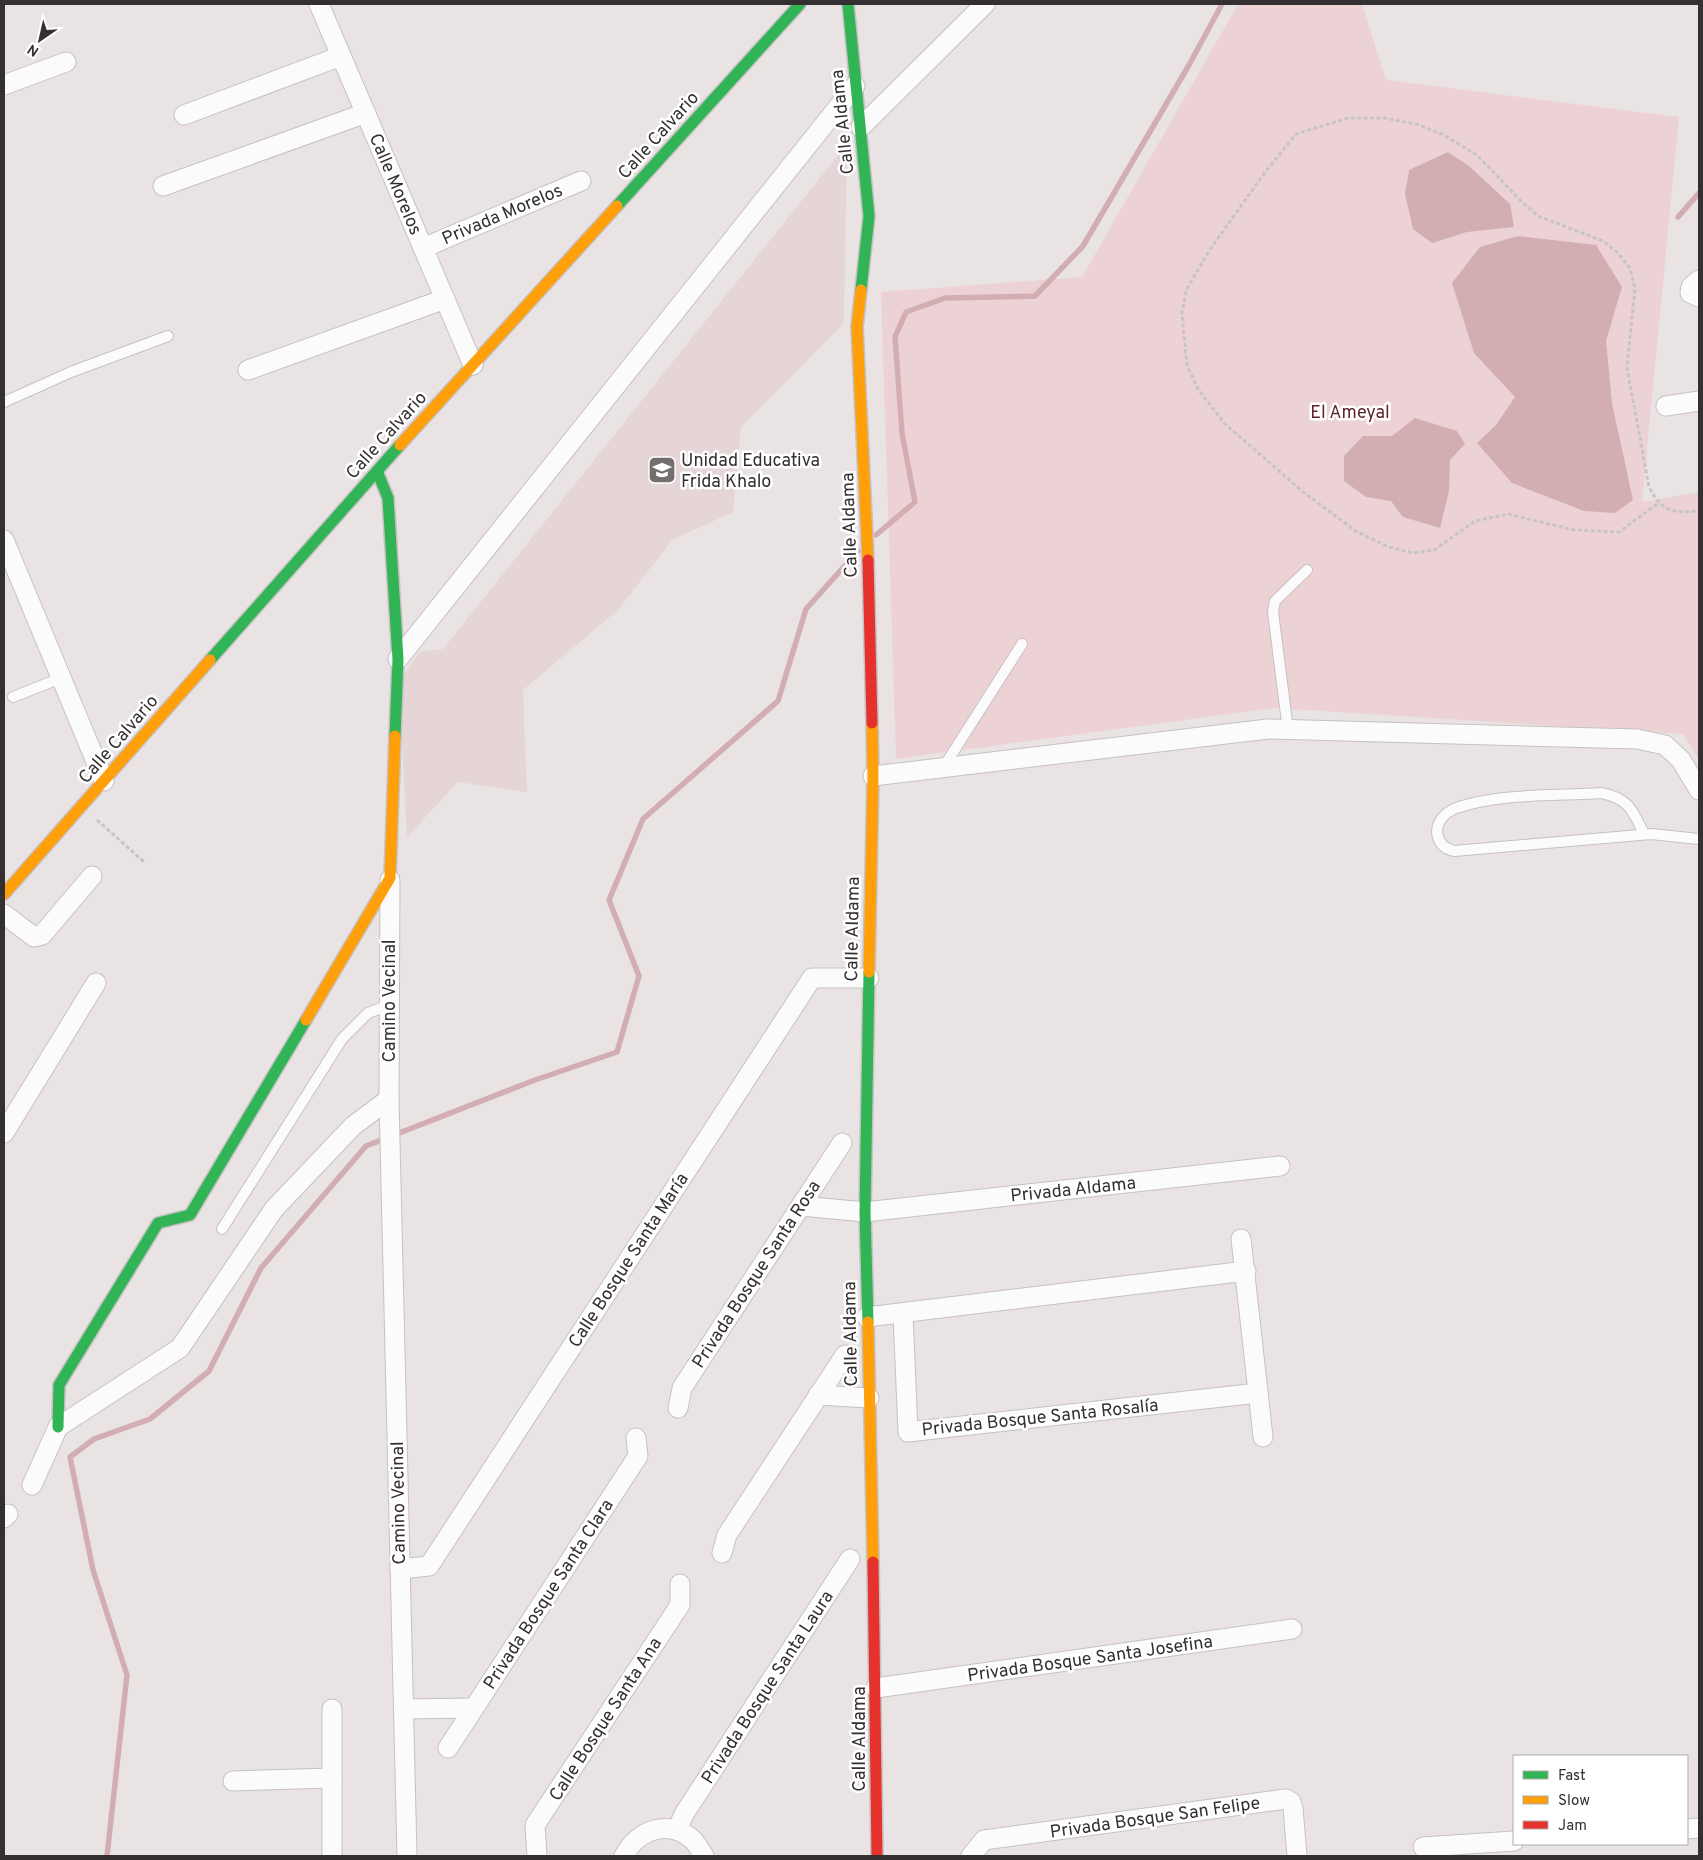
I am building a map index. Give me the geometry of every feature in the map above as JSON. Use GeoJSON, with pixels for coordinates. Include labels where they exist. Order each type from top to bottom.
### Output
{"type":"FeatureCollection","features":[{"type":"Feature","properties":{"kind":"street","name":"Calle Morelos"},"geometry":{"type":"LineString","coordinates":[[319,4],[473,365]]}},
{"type":"Feature","properties":{"kind":"street","name":"Calle Calvario"},"geometry":{"type":"LineString","coordinates":[[4,894],[377,471],[800,4]]}},
{"type":"Feature","properties":{"kind":"street","name":"Calle Aldama"},"geometry":{"type":"LineString","coordinates":[[848,4],[869,216],[857,327],[867,528],[873,776],[865,1212],[875,1317],[869,1398],[882,1687],[877,1856]]}},
{"type":"Feature","properties":{"kind":"street"},"geometry":{"type":"LineString","coordinates":[[861,127],[985,4]]}},
{"type":"Feature","properties":{"kind":"street"},"geometry":{"type":"LineString","coordinates":[[184,115],[341,56]]}},
{"type":"Feature","properties":{"kind":"street"},"geometry":{"type":"LineString","coordinates":[[4,85],[66,62]]}},
{"type":"Feature","properties":{"kind":"street"},"geometry":{"type":"LineString","coordinates":[[398,659],[855,86]]}},
{"type":"Feature","properties":{"kind":"street"},"geometry":{"type":"LineString","coordinates":[[163,186],[366,114]]}},
{"type":"Feature","properties":{"kind":"street","name":"Privada Morelos"},"geometry":{"type":"LineString","coordinates":[[423,248],[581,181]]}},
{"type":"Feature","properties":{"kind":"street"},"geometry":{"type":"LineString","coordinates":[[1699,280],[1691,287],[1690,293],[1699,297]]}},
{"type":"Feature","properties":{"kind":"street"},"geometry":{"type":"LineString","coordinates":[[248,370],[445,299]]}},
{"type":"Feature","properties":{"kind":"street"},"geometry":{"type":"LineString","coordinates":[[1666,406],[1699,401]]}},
{"type":"Feature","properties":{"kind":"street"},"geometry":{"type":"LineString","coordinates":[[32,1485],[58,1427],[59,1385],[158,1223],[190,1215],[390,878],[398,659],[388,498],[377,471]]}},
{"type":"Feature","properties":{"kind":"street"},"geometry":{"type":"LineString","coordinates":[[4,540],[104,781]]}},
{"type":"Feature","properties":{"kind":"street"},"geometry":{"type":"LineString","coordinates":[[873,776],[1268,729],[1636,739],[1665,745],[1681,760],[1699,790]]}},
{"type":"Feature","properties":{"kind":"street"},"geometry":{"type":"LineString","coordinates":[[4,914],[34,937],[42,935],[92,876]]}},
{"type":"Feature","properties":{"kind":"street","name":"Camino Vecinal"},"geometry":{"type":"LineString","coordinates":[[390,878],[389,1123],[407,1856]]}},
{"type":"Feature","properties":{"kind":"street","name":"Calle Bosque Santa María"},"geometry":{"type":"LineString","coordinates":[[400,1569],[429,1566],[812,978],[869,978]]}},
{"type":"Feature","properties":{"kind":"street"},"geometry":{"type":"LineString","coordinates":[[4,1133],[96,983]]}},
{"type":"Feature","properties":{"kind":"street"},"geometry":{"type":"LineString","coordinates":[[58,1427],[180,1348],[274,1209],[353,1126],[389,1099]]}},
{"type":"Feature","properties":{"kind":"street","name":"Privada Bosque Santa Rosa"},"geometry":{"type":"LineString","coordinates":[[678,1408],[682,1388],[842,1143]]}},
{"type":"Feature","properties":{"kind":"street","name":"Privada Aldama"},"geometry":{"type":"LineString","coordinates":[[800,1206],[865,1212],[1280,1166]]}},
{"type":"Feature","properties":{"kind":"street"},"geometry":{"type":"LineString","coordinates":[[1241,1239],[1263,1437]]}},
{"type":"Feature","properties":{"kind":"street"},"geometry":{"type":"LineString","coordinates":[[875,1317],[1246,1271]]}},
{"type":"Feature","properties":{"kind":"street","name":"Privada Bosque Santa Rosalía"},"geometry":{"type":"LineString","coordinates":[[903,1315],[908,1432],[1258,1393]]}},
{"type":"Feature","properties":{"kind":"street"},"geometry":{"type":"LineString","coordinates":[[722,1553],[727,1535],[845,1355]]}},
{"type":"Feature","properties":{"kind":"street"},"geometry":{"type":"LineString","coordinates":[[818,1395],[869,1398]]}},
{"type":"Feature","properties":{"kind":"street","name":"Privada Bosque Santa Clara"},"geometry":{"type":"LineString","coordinates":[[448,1748],[638,1456],[636,1438]]}},
{"type":"Feature","properties":{"kind":"street","name":"Privada Bosque Santa Laura"},"geometry":{"type":"LineString","coordinates":[[680,1822],[850,1559]]}},
{"type":"Feature","properties":{"kind":"street","name":"Calle Bosque Santa Ana"},"geometry":{"type":"LineString","coordinates":[[537,1856],[535,1825],[680,1605],[680,1584]]}},
{"type":"Feature","properties":{"kind":"street","name":"Privada Bosque Santa Josefina"},"geometry":{"type":"LineString","coordinates":[[882,1687],[1292,1629]]}},
{"type":"Feature","properties":{"kind":"street"},"geometry":{"type":"LineString","coordinates":[[404,1709],[474,1708]]}},
{"type":"Feature","properties":{"kind":"street"},"geometry":{"type":"LineString","coordinates":[[332,1709],[332,1856]]}},
{"type":"Feature","properties":{"kind":"street"},"geometry":{"type":"LineString","coordinates":[[233,1781],[332,1778]]}},
{"type":"Feature","properties":{"kind":"street","name":"Privada Bosque San Felipe"},"geometry":{"type":"LineString","coordinates":[[971,1856],[984,1840],[1286,1798],[1291,1802],[1293,1808],[1297,1856]]}},
{"type":"Feature","properties":{"kind":"street"},"geometry":{"type":"LineString","coordinates":[[624,1856],[630,1844],[643,1833],[680,1822],[704,1856]]}},
{"type":"Feature","properties":{"kind":"street"},"geometry":{"type":"LineString","coordinates":[[1423,1847],[1513,1841]]}},
{"type":"Feature","properties":{"kind":"lane"},"geometry":{"type":"LineString","coordinates":[[4,402],[71,372],[168,336]]}},
{"type":"Feature","properties":{"kind":"lane"},"geometry":{"type":"LineString","coordinates":[[1288,730],[1272,612],[1275,601],[1307,570]]}},
{"type":"Feature","properties":{"kind":"lane"},"geometry":{"type":"LineString","coordinates":[[942,768],[1022,644]]}},
{"type":"Feature","properties":{"kind":"lane"},"geometry":{"type":"LineString","coordinates":[[13,697],[61,678]]}},
{"type":"Feature","properties":{"kind":"lane"},"geometry":{"type":"LineString","coordinates":[[1644,834],[1633,811],[1623,800],[1615,795],[1601,793],[1493,800],[1454,809],[1441,818],[1436,827],[1438,839],[1445,849],[1454,852],[1644,834],[1699,839]]}},
{"type":"Feature","properties":{"kind":"lane"},"geometry":{"type":"LineString","coordinates":[[222,1229],[342,1039],[368,1013],[389,1005]]}},
{"type":"Feature","properties":{"kind":"path"},"geometry":{"type":"LineString","coordinates":[[1657,504],[1619,532],[1574,530],[1508,514],[1475,521],[1434,550],[1414,553],[1381,544],[1357,532],[1302,491],[1224,423],[1198,389],[1187,365],[1182,314],[1186,290],[1209,251],[1296,134],[1348,118],[1384,118],[1416,124],[1444,135],[1478,155],[1522,202],[1538,216],[1604,241],[1617,252],[1630,268],[1635,288],[1627,368],[1649,487],[1657,504],[1676,513],[1699,511]]}},
{"type":"Feature","properties":{"kind":"path"},"geometry":{"type":"LineString","coordinates":[[80,807],[144,862]]}},
{"type":"Feature","properties":{"kind":"shaded area","name":"Unidad Educativa Frida Khalo"},"geometry":{"type":"Polygon","coordinates":[[[847,144],[844,323],[741,427],[733,512],[672,540],[618,610],[523,690],[527,792],[458,782],[407,837],[399,681],[420,652],[443,649],[847,144]]]}},
{"type":"Feature","properties":{"kind":"shaded area"},"geometry":{"type":"Polygon","coordinates":[[[1448,152],[1469,166],[1510,204],[1514,227],[1467,232],[1432,243],[1413,229],[1405,194],[1409,170],[1448,152]]]}},
{"type":"Feature","properties":{"kind":"shaded area"},"geometry":{"type":"Polygon","coordinates":[[[1518,236],[1596,245],[1622,287],[1606,341],[1612,403],[1633,500],[1615,513],[1584,511],[1512,483],[1477,443],[1496,425],[1515,397],[1474,353],[1452,283],[1480,247],[1518,236]]]}},
{"type":"Feature","properties":{"kind":"shaded area"},"geometry":{"type":"Polygon","coordinates":[[[1415,418],[1457,431],[1465,444],[1450,460],[1449,491],[1440,528],[1403,517],[1391,501],[1366,497],[1344,481],[1344,456],[1363,436],[1392,436],[1415,418]]]}},
{"type":"Feature","properties":{"kind":"green space","name":"El Ameyal"},"geometry":{"type":"Polygon","coordinates":[[[1238,4],[1362,4],[1386,80],[1679,117],[1642,502],[1699,492],[1699,761],[1683,734],[1274,708],[896,759],[881,292],[1082,277],[1238,4]]]}},
{"type":"Feature","properties":{"kind":"waterway"},"geometry":{"type":"LineString","coordinates":[[876,535],[915,502],[902,433],[895,337],[906,312],[945,298],[1035,296],[1083,246],[1189,65],[1222,4]]}},
{"type":"Feature","properties":{"kind":"waterway"},"geometry":{"type":"LineString","coordinates":[[1678,217],[1699,193]]}},
{"type":"Feature","properties":{"kind":"waterway"},"geometry":{"type":"LineString","coordinates":[[107,1856],[127,1675],[93,1570],[70,1457],[94,1439],[150,1419],[209,1371],[261,1268],[366,1146],[535,1080],[617,1052],[639,976],[609,900],[643,819],[778,701],[806,609],[858,551]]}},
{"type":"Feature","properties":{"kind":"traffic: fast"},"geometry":{"type":"LineString","coordinates":[[617,206],[800,4]]}},
{"type":"Feature","properties":{"kind":"traffic: fast"},"geometry":{"type":"LineString","coordinates":[[848,4],[869,216],[861,290]]}},
{"type":"Feature","properties":{"kind":"traffic: fast"},"geometry":{"type":"LineString","coordinates":[[210,660],[400,445]]}},
{"type":"Feature","properties":{"kind":"traffic: fast"},"geometry":{"type":"LineString","coordinates":[[377,471],[388,498],[398,659],[395,736]]}},
{"type":"Feature","properties":{"kind":"traffic: fast"},"geometry":{"type":"LineString","coordinates":[[868,1322],[865,1212],[869,972]]}},
{"type":"Feature","properties":{"kind":"traffic: fast"},"geometry":{"type":"LineString","coordinates":[[58,1427],[59,1385],[158,1223],[190,1215],[306,1020]]}},
{"type":"Feature","properties":{"kind":"traffic: slow"},"geometry":{"type":"LineString","coordinates":[[400,445],[617,206]]}},
{"type":"Feature","properties":{"kind":"traffic: slow"},"geometry":{"type":"LineString","coordinates":[[861,290],[857,327],[868,560]]}},
{"type":"Feature","properties":{"kind":"traffic: slow"},"geometry":{"type":"LineString","coordinates":[[4,894],[210,660]]}},
{"type":"Feature","properties":{"kind":"traffic: slow"},"geometry":{"type":"LineString","coordinates":[[869,972],[873,776],[872,723]]}},
{"type":"Feature","properties":{"kind":"traffic: slow"},"geometry":{"type":"LineString","coordinates":[[306,1020],[390,878],[395,736]]}},
{"type":"Feature","properties":{"kind":"traffic: slow"},"geometry":{"type":"LineString","coordinates":[[868,1322],[873,1562]]}},
{"type":"Feature","properties":{"kind":"traffic: jam"},"geometry":{"type":"LineString","coordinates":[[868,560],[872,723]]}},
{"type":"Feature","properties":{"kind":"traffic: jam"},"geometry":{"type":"LineString","coordinates":[[873,1562],[877,1856]]}},
{"type":"Feature","properties":{"kind":"place","name":"Unidad Educativa Frida Khalo"},"geometry":{"type":"Point","coordinates":[662,470]}}]}
